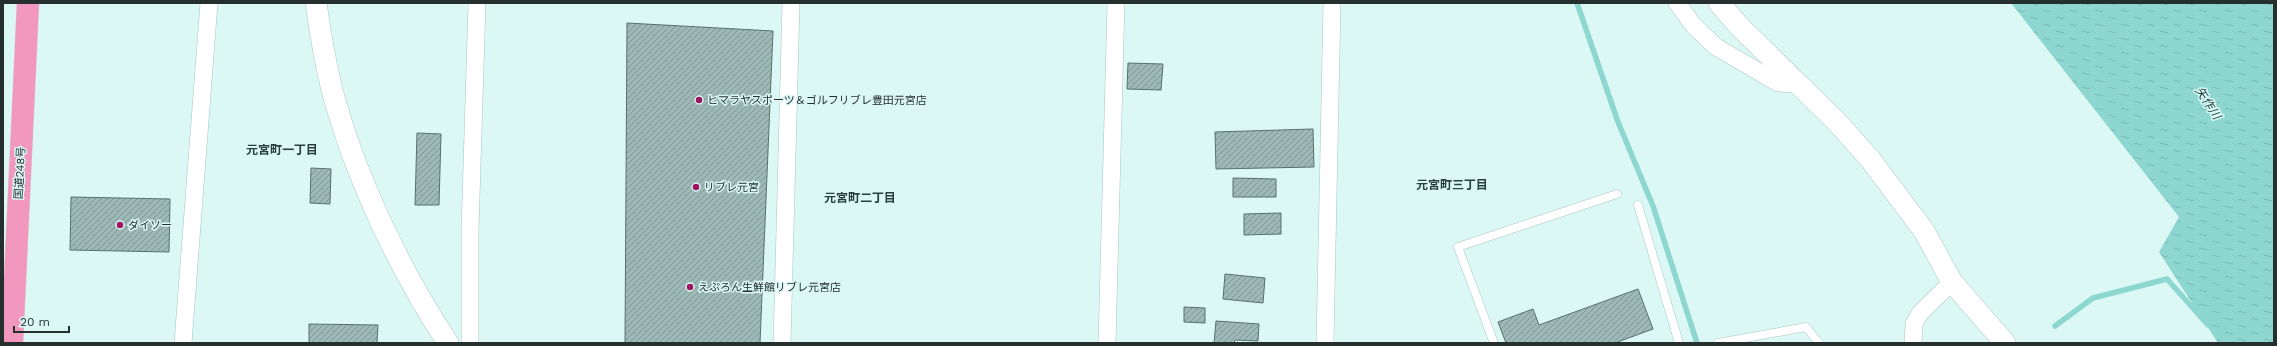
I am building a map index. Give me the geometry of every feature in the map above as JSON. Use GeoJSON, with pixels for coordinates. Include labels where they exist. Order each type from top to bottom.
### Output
{"type":"FeatureCollection","features":[{"type":"Feature","properties":{"kind":"highway","name":"国道248号"},"geometry":{"type":"LineString","coordinates":[[12,343],[28,3]]}},
{"type":"Feature","properties":{"kind":"street"},"geometry":{"type":"LineString","coordinates":[[183,343],[209,3]]}},
{"type":"Feature","properties":{"kind":"street"},"geometry":{"type":"LineString","coordinates":[[316,3],[332,90],[344,128],[379,220],[422,303],[448,343]]}},
{"type":"Feature","properties":{"kind":"street"},"geometry":{"type":"LineString","coordinates":[[470,343],[470,231],[477,3]]}},
{"type":"Feature","properties":{"kind":"street"},"geometry":{"type":"LineString","coordinates":[[782,343],[791,3]]}},
{"type":"Feature","properties":{"kind":"street"},"geometry":{"type":"LineString","coordinates":[[1107,343],[1116,3]]}},
{"type":"Feature","properties":{"kind":"street"},"geometry":{"type":"LineString","coordinates":[[1325,343],[1332,3]]}},
{"type":"Feature","properties":{"kind":"street"},"geometry":{"type":"LineString","coordinates":[[1677,3],[1694,26],[1716,47],[1778,83],[1797,84]]}},
{"type":"Feature","properties":{"kind":"street"},"geometry":{"type":"LineString","coordinates":[[1719,3],[1797,84],[1837,122],[1870,159],[1924,231],[1952,282],[2004,343]]}},
{"type":"Feature","properties":{"kind":"street"},"geometry":{"type":"LineString","coordinates":[[1913,343],[1914,324],[1920,313],[1952,282]]}},
{"type":"Feature","properties":{"kind":"lane"},"geometry":{"type":"LineString","coordinates":[[1494,343],[1458,247],[1617,194]]}},
{"type":"Feature","properties":{"kind":"lane"},"geometry":{"type":"LineString","coordinates":[[1638,205],[1679,343]]}},
{"type":"Feature","properties":{"kind":"lane"},"geometry":{"type":"LineString","coordinates":[[1718,343],[1806,327],[1819,343]]}},
{"type":"Feature","properties":{"kind":"water","name":"矢作川"},"geometry":{"type":"Polygon","coordinates":[[[2011,3],[2274,3],[2274,343],[2218,343],[2159,252],[2179,217],[2011,3]]]}},
{"type":"Feature","properties":{"kind":"building","name":"リブレ元宮"},"geometry":{"type":"Polygon","coordinates":[[[627,23],[773,31],[760,343],[625,343],[627,23]]]}},
{"type":"Feature","properties":{"kind":"building"},"geometry":{"type":"Polygon","coordinates":[[[1128,63],[1163,64],[1161,90],[1127,89],[1128,63]]]}},
{"type":"Feature","properties":{"kind":"building"},"geometry":{"type":"Polygon","coordinates":[[[1313,129],[1314,167],[1216,169],[1215,132],[1313,129]]]}},
{"type":"Feature","properties":{"kind":"building"},"geometry":{"type":"Polygon","coordinates":[[[417,133],[441,134],[439,205],[415,205],[417,133]]]}},
{"type":"Feature","properties":{"kind":"building"},"geometry":{"type":"Polygon","coordinates":[[[311,168],[331,169],[330,204],[310,203],[311,168]]]}},
{"type":"Feature","properties":{"kind":"building"},"geometry":{"type":"Polygon","coordinates":[[[1233,178],[1276,179],[1276,197],[1233,197],[1233,178]]]}},
{"type":"Feature","properties":{"kind":"building","name":"ダイソー"},"geometry":{"type":"Polygon","coordinates":[[[71,197],[170,199],[169,252],[70,250],[71,197]]]}},
{"type":"Feature","properties":{"kind":"building"},"geometry":{"type":"Polygon","coordinates":[[[1281,213],[1281,234],[1244,235],[1244,214],[1281,213]]]}},
{"type":"Feature","properties":{"kind":"building"},"geometry":{"type":"Polygon","coordinates":[[[1225,274],[1265,278],[1263,303],[1223,299],[1225,274]]]}},
{"type":"Feature","properties":{"kind":"building"},"geometry":{"type":"Polygon","coordinates":[[[1638,289],[1653,329],[1615,343],[1506,343],[1498,322],[1533,309],[1539,325],[1638,289]]]}},
{"type":"Feature","properties":{"kind":"building"},"geometry":{"type":"Polygon","coordinates":[[[1184,307],[1205,308],[1205,323],[1184,322],[1184,307]]]}},
{"type":"Feature","properties":{"kind":"building"},"geometry":{"type":"Polygon","coordinates":[[[1216,321],[1259,324],[1258,341],[1235,340],[1234,343],[1214,343],[1216,321]]]}},
{"type":"Feature","properties":{"kind":"building"},"geometry":{"type":"Polygon","coordinates":[[[309,324],[378,325],[377,343],[309,343],[309,324]]]}},
{"type":"Feature","properties":{"kind":"waterway"},"geometry":{"type":"LineString","coordinates":[[1577,3],[1618,122],[1653,206],[1697,343]]}},
{"type":"Feature","properties":{"kind":"waterway"},"geometry":{"type":"LineString","coordinates":[[2055,326],[2093,298],[2167,279],[2208,325]]}},
{"type":"Feature","properties":{"kind":"place","name":"ヒマラヤスポーツ＆ゴルフリブレ豊田元宮店"},"geometry":{"type":"Point","coordinates":[699,100]}},
{"type":"Feature","properties":{"kind":"place","name":"リブレ元宮"},"geometry":{"type":"Point","coordinates":[696,187]}},
{"type":"Feature","properties":{"kind":"place","name":"ダイソー"},"geometry":{"type":"Point","coordinates":[120,225]}},
{"type":"Feature","properties":{"kind":"place","name":"えぷろん生鮮館リブレ元宮店"},"geometry":{"type":"Point","coordinates":[690,287]}},
{"type":"Feature","properties":{"kind":"district","name":"元宮町一丁目"},"geometry":{"type":"Point","coordinates":[282,150]}},
{"type":"Feature","properties":{"kind":"district","name":"元宮町三丁目"},"geometry":{"type":"Point","coordinates":[1452,185]}},
{"type":"Feature","properties":{"kind":"district","name":"元宮町二丁目"},"geometry":{"type":"Point","coordinates":[860,198]}}]}
